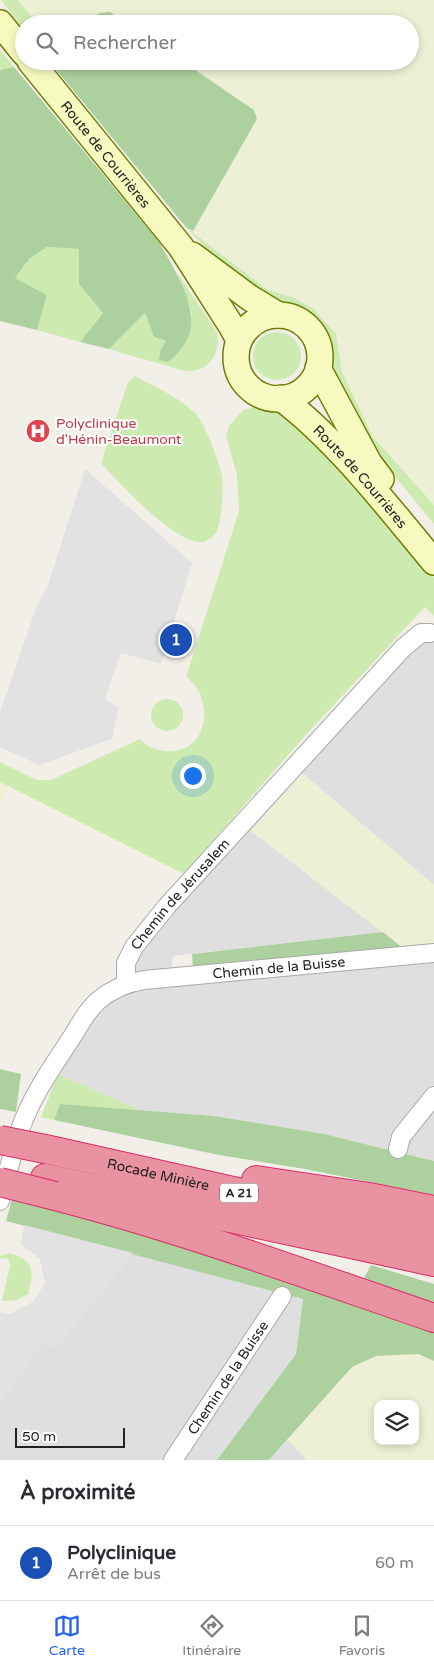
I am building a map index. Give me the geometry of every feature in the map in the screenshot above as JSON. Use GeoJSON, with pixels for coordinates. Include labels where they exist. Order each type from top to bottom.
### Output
{"type":"FeatureCollection","features":[{"type":"Feature","properties":{"kind":"highway","name":"Rocade Minière"},"geometry":{"type":"LineString","coordinates":[[0,1140],[434,1236]]}},
{"type":"Feature","properties":{"kind":"highway"},"geometry":{"type":"LineString","coordinates":[[45,1149],[161,1162],[253,1180],[369,1197],[434,1210]]}},
{"type":"Feature","properties":{"kind":"highway","name":"Rocade Minière"},"geometry":{"type":"LineString","coordinates":[[0,1169],[50,1187],[434,1262]]}},
{"type":"Feature","properties":{"kind":"highway"},"geometry":{"type":"LineString","coordinates":[[0,1182],[50,1187],[434,1318]]}},
{"type":"Feature","properties":{"kind":"main road"},"geometry":{"type":"LineString","coordinates":[[0,23],[15,42]]}},
{"type":"Feature","properties":{"kind":"main road","name":"Route de Courrières"},"geometry":{"type":"LineString","coordinates":[[37,70],[181,247],[239,340]]}},
{"type":"Feature","properties":{"kind":"main road","name":"Route de Courrières"},"geometry":{"type":"LineString","coordinates":[[181,247],[250,298],[278,315]]}},
{"type":"Feature","properties":{"kind":"main road"},"geometry":{"type":"LineString","coordinates":[[278,315],[289,316],[301,322],[311,331],[317,342],[320,355],[318,368],[313,380],[304,389],[293,396],[268,398],[257,393],[247,385],[239,374],[236,351],[244,331],[252,324],[263,317],[278,315]]}},
{"type":"Feature","properties":{"kind":"main road","name":"Route de Courrières"},"geometry":{"type":"LineString","coordinates":[[318,368],[369,463],[434,545]]}},
{"type":"Feature","properties":{"kind":"main road","name":"Route de Courrières"},"geometry":{"type":"LineString","coordinates":[[281,398],[296,410],[356,469],[434,562]]}},
{"type":"Feature","properties":{"kind":"street","name":"Chemin de Jérusalem"},"geometry":{"type":"LineString","coordinates":[[126,983],[126,963],[134,947],[167,906],[403,648],[421,634],[430,633]]}},
{"type":"Feature","properties":{"kind":"street","name":"Chemin de la Buisse"},"geometry":{"type":"LineString","coordinates":[[126,983],[434,953]]}},
{"type":"Feature","properties":{"kind":"street"},"geometry":{"type":"LineString","coordinates":[[0,1201],[20,1129],[50,1069],[82,1020],[98,1001],[126,983]]}},
{"type":"Feature","properties":{"kind":"street"},"geometry":{"type":"LineString","coordinates":[[398,1149],[401,1137],[434,1096]]}},
{"type":"Feature","properties":{"kind":"street","name":"Chemin de la Buisse"},"geometry":{"type":"LineString","coordinates":[[173,1460],[282,1296]]}},
{"type":"Feature","properties":{"kind":"shaded area"},"geometry":{"type":"Polygon","coordinates":[[[85,469],[192,563],[161,664],[121,653],[105,699],[119,707],[112,739],[39,765],[0,747],[0,712],[36,608],[48,585],[85,469]]]}},
{"type":"Feature","properties":{"kind":"shaded area"},"geometry":{"type":"Polygon","coordinates":[[[434,636],[434,885],[302,773],[251,831],[383,932],[173,956],[171,977],[434,953],[434,1161],[324,1134],[214,1116],[142,1111],[50,1069],[114,989],[126,963],[403,648],[434,636]]]}},
{"type":"Feature","properties":{"kind":"shaded area"},"geometry":{"type":"Polygon","coordinates":[[[24,1225],[133,1253],[57,1347],[42,1344],[0,1404],[0,1312],[10,1314],[34,1301],[45,1283],[40,1259],[21,1244],[24,1225]]]}},
{"type":"Feature","properties":{"kind":"shaded area"},"geometry":{"type":"Polygon","coordinates":[[[133,1253],[303,1299],[296,1354],[217,1460],[0,1460],[0,1404],[42,1343],[57,1347],[133,1253]]]}},
{"type":"Feature","properties":{"kind":"shaded area"},"geometry":{"type":"Polygon","coordinates":[[[288,1440],[307,1460],[269,1460],[288,1440]]]}},
{"type":"Feature","properties":{"kind":"green space"},"geometry":{"type":"Polygon","coordinates":[[[1,0],[18,0],[30,15],[15,15],[15,18],[1,0]]]}},
{"type":"Feature","properties":{"kind":"green space"},"geometry":{"type":"Polygon","coordinates":[[[18,0],[434,0],[434,505],[373,437],[342,372],[336,334],[314,309],[294,298],[268,290],[193,231],[257,119],[254,110],[195,70],[419,70],[419,15],[114,15],[110,12],[97,15],[30,15],[18,0]]]}},
{"type":"Feature","properties":{"kind":"green space"},"geometry":{"type":"Polygon","coordinates":[[[110,12],[114,15],[97,15],[110,12]]]}},
{"type":"Feature","properties":{"kind":"green space"},"geometry":{"type":"Polygon","coordinates":[[[0,50],[14,67],[2,70],[0,67],[0,50]]]}},
{"type":"Feature","properties":{"kind":"green space"},"geometry":{"type":"Polygon","coordinates":[[[14,67],[159,242],[188,299],[191,324],[185,343],[168,362],[159,360],[161,349],[166,341],[154,337],[145,313],[109,349],[80,342],[103,313],[79,284],[79,249],[47,247],[29,259],[15,278],[47,295],[37,330],[0,321],[0,70],[14,67]]]}},
{"type":"Feature","properties":{"kind":"green space"},"geometry":{"type":"Polygon","coordinates":[[[56,70],[195,70],[254,110],[257,119],[193,231],[186,227],[56,70]]]}},
{"type":"Feature","properties":{"kind":"green space"},"geometry":{"type":"Polygon","coordinates":[[[186,227],[268,290],[294,298],[314,309],[336,334],[342,372],[373,437],[434,505],[434,524],[369,445],[329,370],[329,347],[326,332],[312,318],[295,308],[258,293],[212,255],[186,227]]]}},
{"type":"Feature","properties":{"kind":"green space"},"geometry":{"type":"Polygon","coordinates":[[[47,247],[79,249],[79,284],[103,313],[80,342],[37,330],[47,295],[15,278],[29,259],[47,247]]]}},
{"type":"Feature","properties":{"kind":"green space"},"geometry":{"type":"Polygon","coordinates":[[[177,273],[217,332],[217,347],[208,364],[202,368],[185,371],[109,349],[145,313],[154,337],[166,341],[161,349],[192,314],[177,273]]]}},
{"type":"Feature","properties":{"kind":"green space"},"geometry":{"type":"Polygon","coordinates":[[[277,332],[286,334],[294,339],[299,347],[301,356],[299,365],[294,373],[286,378],[277,380],[268,378],[260,373],[255,365],[253,356],[255,347],[260,339],[268,334],[277,332]]]}},
{"type":"Feature","properties":{"kind":"green space"},"geometry":{"type":"Polygon","coordinates":[[[135,376],[167,393],[196,414],[212,444],[222,477],[222,506],[216,533],[204,542],[193,541],[164,524],[134,498],[101,463],[128,382],[135,376]]]}},
{"type":"Feature","properties":{"kind":"green space"},"geometry":{"type":"Polygon","coordinates":[[[254,407],[272,409],[292,417],[382,514],[434,577],[434,616],[425,607],[303,738],[184,874],[0,782],[0,762],[37,780],[51,780],[140,739],[153,748],[169,751],[186,748],[198,737],[204,721],[203,704],[197,689],[186,677],[239,511],[237,475],[226,436],[229,426],[243,410],[254,407]]]}},
{"type":"Feature","properties":{"kind":"green space"},"geometry":{"type":"Polygon","coordinates":[[[167,699],[173,700],[178,704],[182,709],[182,721],[178,726],[173,730],[167,731],[161,730],[156,726],[152,721],[151,715],[152,709],[156,704],[161,700],[167,699]]]}},
{"type":"Feature","properties":{"kind":"green space"},"geometry":{"type":"Polygon","coordinates":[[[302,773],[434,885],[434,953],[412,955],[251,831],[302,773]]]}},
{"type":"Feature","properties":{"kind":"green space"},"geometry":{"type":"Polygon","coordinates":[[[0,782],[9,787],[0,805],[0,782]]]}},
{"type":"Feature","properties":{"kind":"green space"},"geometry":{"type":"Polygon","coordinates":[[[383,932],[404,949],[193,969],[192,954],[383,932]]]}},
{"type":"Feature","properties":{"kind":"green space"},"geometry":{"type":"Polygon","coordinates":[[[0,1069],[21,1074],[16,1112],[0,1109],[0,1069]]]}},
{"type":"Feature","properties":{"kind":"green space"},"geometry":{"type":"Polygon","coordinates":[[[58,1074],[142,1111],[60,1104],[54,1120],[41,1117],[58,1074]]]}},
{"type":"Feature","properties":{"kind":"green space"},"geometry":{"type":"Polygon","coordinates":[[[60,1104],[214,1116],[324,1134],[434,1161],[434,1195],[305,1169],[219,1155],[54,1120],[60,1104]]]}},
{"type":"Feature","properties":{"kind":"green space"},"geometry":{"type":"Polygon","coordinates":[[[13,1196],[153,1232],[434,1329],[434,1361],[418,1354],[376,1356],[352,1367],[269,1460],[217,1460],[296,1354],[303,1299],[6,1221],[13,1196]]]}},
{"type":"Feature","properties":{"kind":"green space"},"geometry":{"type":"Polygon","coordinates":[[[10,1253],[18,1256],[28,1264],[32,1273],[31,1279],[28,1294],[17,1300],[2,1301],[10,1265],[8,1259],[0,1258],[0,1256],[10,1253]]]}},
{"type":"Feature","properties":{"kind":"green space"},"geometry":{"type":"Polygon","coordinates":[[[371,1265],[434,1284],[434,1304],[364,1278],[371,1265]]]}},
{"type":"Feature","properties":{"kind":"green space"},"geometry":{"type":"Polygon","coordinates":[[[418,1354],[434,1361],[434,1460],[307,1460],[288,1440],[352,1367],[376,1356],[418,1354]]]}},
{"type":"Feature","properties":{"kind":"place","name":"Polyclinique d'Hénin-Beaumont"},"geometry":{"type":"Point","coordinates":[38,431]}},
{"type":"Feature","properties":{"kind":"place","name":"Polyclinique"},"geometry":{"type":"Point","coordinates":[176,640]}}]}
